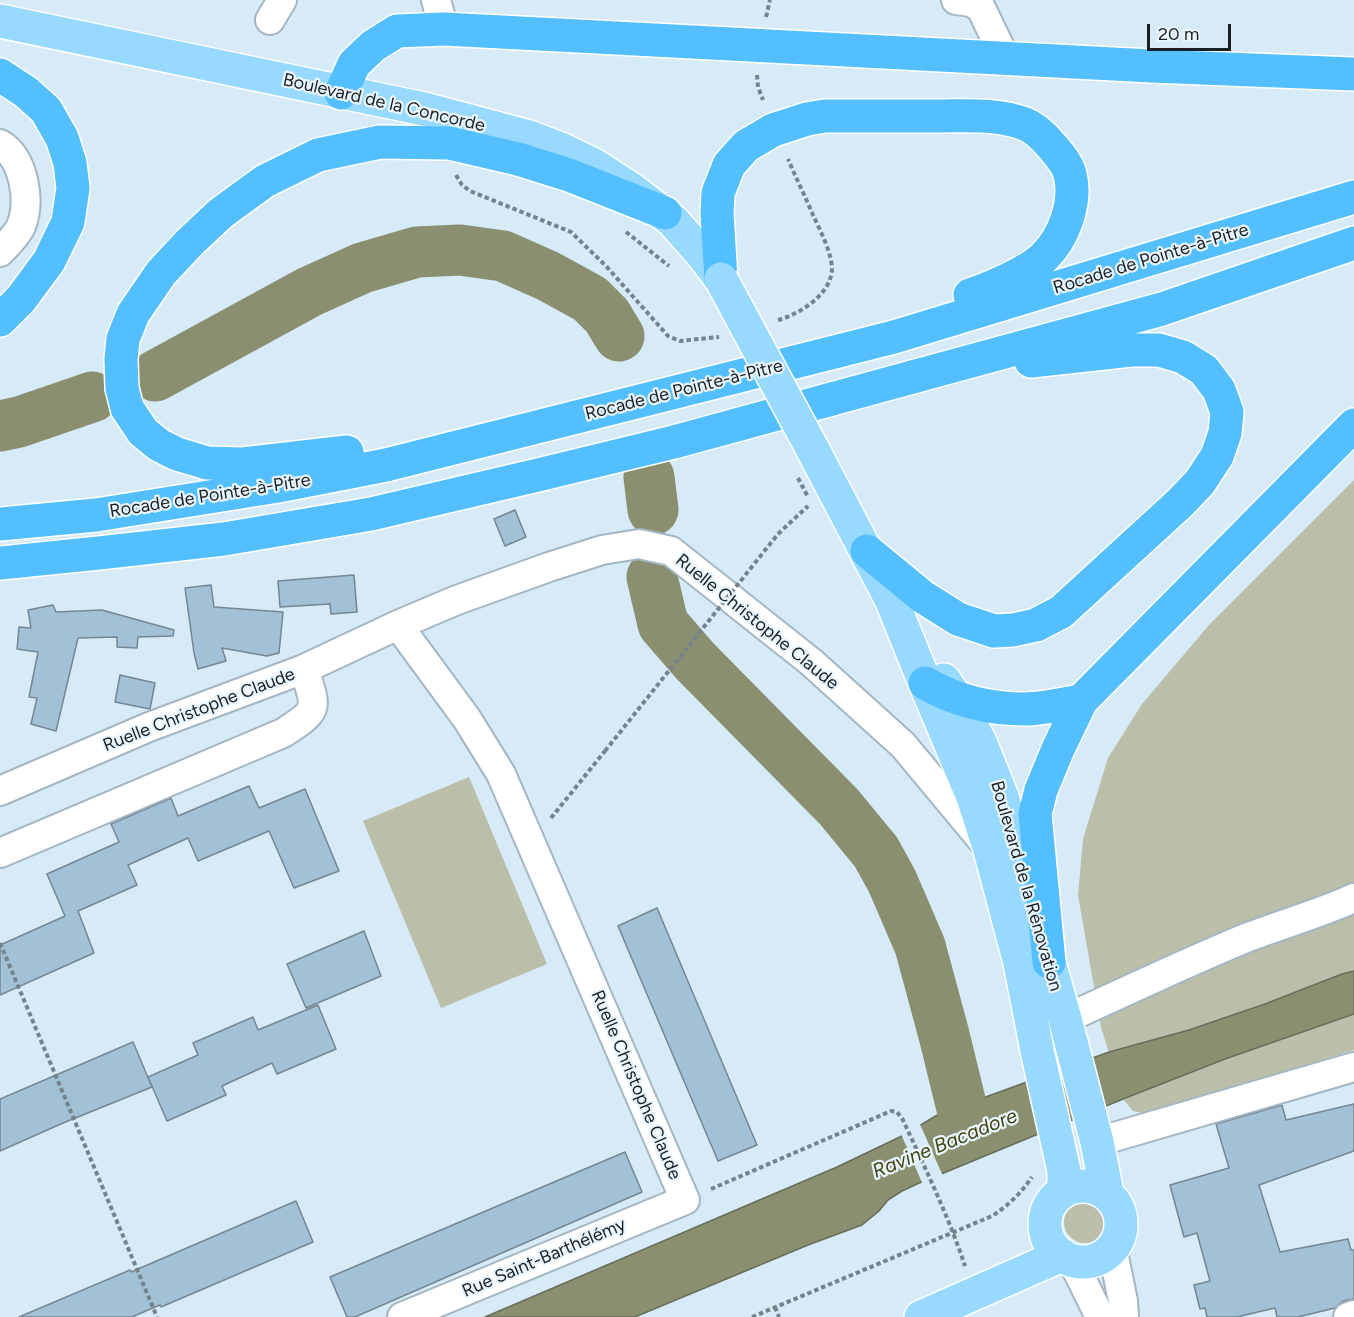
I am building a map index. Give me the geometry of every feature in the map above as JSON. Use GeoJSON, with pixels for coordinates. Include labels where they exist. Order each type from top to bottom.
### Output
{"type":"FeatureCollection","features":[{"type":"Feature","properties":{"kind":"highway"},"geometry":{"type":"LineString","coordinates":[[341,93],[354,64],[373,46],[397,31],[440,14],[1005,58],[1354,74]]}},
{"type":"Feature","properties":{"kind":"highway"},"geometry":{"type":"LineString","coordinates":[[0,75],[26,92],[46,110],[62,138],[70,163],[73,188],[68,222],[50,261],[21,299],[0,320]]}},
{"type":"Feature","properties":{"kind":"highway"},"geometry":{"type":"LineString","coordinates":[[722,279],[717,214],[718,193],[729,165],[746,146],[773,130],[825,116],[991,116],[1028,125],[1040,133],[1059,154],[1070,173],[1072,200],[1057,243],[1042,259],[1024,271],[981,291],[928,310],[894,337]]}},
{"type":"Feature","properties":{"kind":"highway"},"geometry":{"type":"LineString","coordinates":[[468,445],[395,446],[243,464],[207,463],[177,454],[159,445],[143,432],[128,408],[122,388],[123,339],[133,314],[161,273],[206,227],[221,213],[265,181],[318,155],[380,142],[449,143],[518,159],[569,175],[664,213]]}},
{"type":"Feature","properties":{"kind":"highway","name":"Rocade de Pointe-à-Pitre"},"geometry":{"type":"LineString","coordinates":[[0,524],[96,515],[278,486],[386,465],[894,337],[1354,197]]}},
{"type":"Feature","properties":{"kind":"highway"},"geometry":{"type":"LineString","coordinates":[[0,563],[224,538],[371,514],[538,475],[674,442],[1162,309],[1354,243]]}},
{"type":"Feature","properties":{"kind":"highway"},"geometry":{"type":"LineString","coordinates":[[867,551],[923,597],[958,619],[994,631],[1036,625],[1061,612],[1080,596],[1180,503],[1200,482],[1217,456],[1225,433],[1227,412],[1219,390],[1204,370],[1183,357],[1159,350],[1131,350],[1057,357],[884,384]]}},
{"type":"Feature","properties":{"kind":"highway"},"geometry":{"type":"LineString","coordinates":[[1049,962],[1035,814],[1041,790],[1081,701],[1354,425]]}},
{"type":"Feature","properties":{"kind":"highway"},"geometry":{"type":"LineString","coordinates":[[925,683],[957,699],[983,705],[1025,709],[1081,701]]}},
{"type":"Feature","properties":{"kind":"main road","name":"Boulevard de la Concorde"},"geometry":{"type":"LineString","coordinates":[[0,21],[424,109],[529,137],[594,165],[664,213],[722,279],[813,450]]}},
{"type":"Feature","properties":{"kind":"main road","name":"Boulevard de la Rénovation"},"geometry":{"type":"LineString","coordinates":[[813,450],[892,601],[973,797],[990,850],[1020,963],[1038,1055],[1055,1177]]}},
{"type":"Feature","properties":{"kind":"main road","name":"Boulevard de la Rénovation"},"geometry":{"type":"LineString","coordinates":[[892,601],[957,699],[980,742],[1002,797],[1065,1019],[1102,1167],[1120,1211],[1120,1234],[1112,1247]]}},
{"type":"Feature","properties":{"kind":"main road"},"geometry":{"type":"LineString","coordinates":[[1102,1167],[1097,1188],[1086,1185],[1074,1186],[1055,1177],[1054,1199],[1047,1210],[1045,1224],[1051,1245],[1067,1258],[1082,1262],[1091,1261],[1100,1258],[1112,1247]]}},
{"type":"Feature","properties":{"kind":"main road"},"geometry":{"type":"LineString","coordinates":[[1014,1277],[1045,1224]]}},
{"type":"Feature","properties":{"kind":"main road"},"geometry":{"type":"LineString","coordinates":[[921,1317],[1014,1277],[1067,1258]]}},
{"type":"Feature","properties":{"kind":"street"},"geometry":{"type":"LineString","coordinates":[[956,0],[971,2],[981,8],[1005,58]]}},
{"type":"Feature","properties":{"kind":"street"},"geometry":{"type":"LineString","coordinates":[[0,144],[8,148],[25,183],[25,211],[20,228],[0,252]]}},
{"type":"Feature","properties":{"kind":"street","name":"Ruelle Christophe Claude"},"geometry":{"type":"LineString","coordinates":[[0,791],[149,727],[304,669],[457,600],[603,550],[639,544],[671,551],[811,662],[903,745],[990,850]]}},
{"type":"Feature","properties":{"kind":"street","name":"Ruelle Christophe Claude"},"geometry":{"type":"LineString","coordinates":[[398,625],[467,719],[501,774],[685,1200]]}},
{"type":"Feature","properties":{"kind":"street"},"geometry":{"type":"LineString","coordinates":[[0,853],[283,733],[305,718],[313,708],[314,699],[304,669]]}},
{"type":"Feature","properties":{"kind":"street"},"geometry":{"type":"LineString","coordinates":[[1065,1019],[1217,950],[1261,932],[1328,910],[1354,898]]}},
{"type":"Feature","properties":{"kind":"street"},"geometry":{"type":"LineString","coordinates":[[1102,1167],[1354,1067]]}},
{"type":"Feature","properties":{"kind":"street","name":"Rue Saint-Barthélémy"},"geometry":{"type":"LineString","coordinates":[[402,1317],[685,1200]]}},
{"type":"Feature","properties":{"kind":"street"},"geometry":{"type":"LineString","coordinates":[[1112,1247],[1124,1317]]}},
{"type":"Feature","properties":{"kind":"street"},"geometry":{"type":"LineString","coordinates":[[1067,1258],[1100,1317]]}},
{"type":"Feature","properties":{"kind":"street"},"geometry":{"type":"LineString","coordinates":[[1348,1317],[1354,1315]]}},
{"type":"Feature","properties":{"kind":"path"},"geometry":{"type":"LineString","coordinates":[[625,231],[672,268]]}},
{"type":"Feature","properties":{"kind":"path"},"geometry":{"type":"LineString","coordinates":[[531,844],[778,534],[811,504]]}},
{"type":"Feature","properties":{"kind":"path"},"geometry":{"type":"LineString","coordinates":[[0,944],[157,1317]]}},
{"type":"Feature","properties":{"kind":"path"},"geometry":{"type":"LineString","coordinates":[[685,1200],[891,1112],[897,1112],[903,1120],[954,1233]]}},
{"type":"Feature","properties":{"kind":"path"},"geometry":{"type":"LineString","coordinates":[[752,1317],[992,1216],[1005,1208],[1026,1186],[1055,1177]]}},
{"type":"Feature","properties":{"kind":"path"},"geometry":{"type":"LineString","coordinates":[[775,1307],[779,1317]]}},
{"type":"Feature","properties":{"kind":"shaded area"},"geometry":{"type":"Polygon","coordinates":[[[1354,480],[1354,1050],[1150,1114],[1133,1111],[1123,1099],[1101,1027],[1078,895],[1083,839],[1108,758],[1142,704],[1209,625],[1354,480]]]}},
{"type":"Feature","properties":{"kind":"shaded area"},"geometry":{"type":"Polygon","coordinates":[[[469,777],[547,964],[441,1008],[363,821],[469,777]]]}},
{"type":"Feature","properties":{"kind":"shaded area"},"geometry":{"type":"Polygon","coordinates":[[[1085,1201],[1093,1202],[1100,1207],[1105,1214],[1105,1230],[1100,1237],[1093,1242],[1085,1243],[1077,1242],[1070,1237],[1065,1230],[1064,1222],[1065,1214],[1070,1207],[1077,1202],[1085,1201]]]}},
{"type":"Feature","properties":{"kind":"water","name":"Ravine Bacadore"},"geometry":{"type":"Polygon","coordinates":[[[1354,971],[1354,1014],[1225,1059],[917,1184],[888,1200],[862,1225],[635,1317],[485,1317],[837,1167],[904,1135],[939,1114],[1109,1052],[1189,1030],[1354,971]]]}},
{"type":"Feature","properties":{"kind":"pier"},"geometry":{"type":"Polygon","coordinates":[[[919,1122],[943,1176],[923,1185],[901,1134],[919,1122]]]}},
{"type":"Feature","properties":{"kind":"building"},"geometry":{"type":"Polygon","coordinates":[[[515,510],[526,537],[505,546],[494,519],[515,510]]]}},
{"type":"Feature","properties":{"kind":"building"},"geometry":{"type":"Polygon","coordinates":[[[354,575],[357,612],[331,614],[330,604],[280,607],[278,581],[354,575]]]}},
{"type":"Feature","properties":{"kind":"building"},"geometry":{"type":"Polygon","coordinates":[[[211,585],[214,607],[283,612],[279,653],[267,656],[222,648],[226,661],[198,669],[185,588],[211,585]]]}},
{"type":"Feature","properties":{"kind":"building"},"geometry":{"type":"Polygon","coordinates":[[[53,605],[56,612],[102,610],[174,630],[173,636],[138,637],[137,648],[117,647],[117,637],[78,638],[56,731],[31,724],[37,698],[29,697],[38,652],[17,649],[19,627],[31,628],[28,610],[53,605]]]}},
{"type":"Feature","properties":{"kind":"building"},"geometry":{"type":"Polygon","coordinates":[[[120,675],[155,683],[150,709],[115,702],[120,675]]]}},
{"type":"Feature","properties":{"kind":"building"},"geometry":{"type":"Polygon","coordinates":[[[249,786],[259,808],[305,789],[339,871],[294,888],[269,831],[198,861],[188,838],[128,865],[137,885],[78,911],[94,953],[0,995],[0,945],[65,916],[47,874],[119,842],[111,824],[171,798],[178,816],[249,786]]]}},
{"type":"Feature","properties":{"kind":"building"},"geometry":{"type":"Polygon","coordinates":[[[657,908],[757,1145],[718,1161],[618,926],[657,908]]]}},
{"type":"Feature","properties":{"kind":"building"},"geometry":{"type":"Polygon","coordinates":[[[364,931],[381,976],[306,1008],[287,964],[364,931]]]}},
{"type":"Feature","properties":{"kind":"building"},"geometry":{"type":"Polygon","coordinates":[[[318,1005],[336,1049],[277,1074],[272,1063],[222,1086],[226,1095],[167,1121],[148,1077],[198,1055],[193,1043],[253,1017],[258,1030],[318,1005]]]}},
{"type":"Feature","properties":{"kind":"building"},"geometry":{"type":"Polygon","coordinates":[[[133,1042],[152,1087],[0,1151],[0,1099],[133,1042]]]}},
{"type":"Feature","properties":{"kind":"building"},"geometry":{"type":"Polygon","coordinates":[[[1354,1104],[1354,1151],[1259,1185],[1280,1252],[1348,1239],[1351,1250],[1354,1250],[1354,1299],[1343,1301],[1335,1308],[1298,1317],[1277,1317],[1275,1308],[1237,1317],[1207,1317],[1205,1308],[1200,1309],[1194,1285],[1210,1281],[1197,1233],[1184,1237],[1170,1185],[1229,1168],[1216,1124],[1282,1105],[1286,1120],[1354,1104]]]}},
{"type":"Feature","properties":{"kind":"building"},"geometry":{"type":"Polygon","coordinates":[[[625,1152],[642,1192],[355,1317],[347,1317],[330,1277],[625,1152]]]}},
{"type":"Feature","properties":{"kind":"building"},"geometry":{"type":"Polygon","coordinates":[[[296,1201],[313,1242],[161,1307],[160,1305],[132,1317],[19,1317],[130,1270],[131,1272],[296,1201]]]}},
{"type":"Feature","properties":{"kind":"waterway"},"geometry":{"type":"LineString","coordinates":[[155,376],[309,292],[362,268],[417,252],[460,250],[503,256],[548,276],[590,299],[607,316],[619,336]]}},
{"type":"Feature","properties":{"kind":"waterway"},"geometry":{"type":"LineString","coordinates":[[0,426],[19,422],[92,397]]}},
{"type":"Feature","properties":{"kind":"waterway"},"geometry":{"type":"LineString","coordinates":[[649,477],[653,510]]}},
{"type":"Feature","properties":{"kind":"waterway","name":"Ravine Bacadore"},"geometry":{"type":"LineString","coordinates":[[652,577],[663,624],[695,661],[839,807],[876,852],[892,881],[920,946],[968,1133]]}}]}
